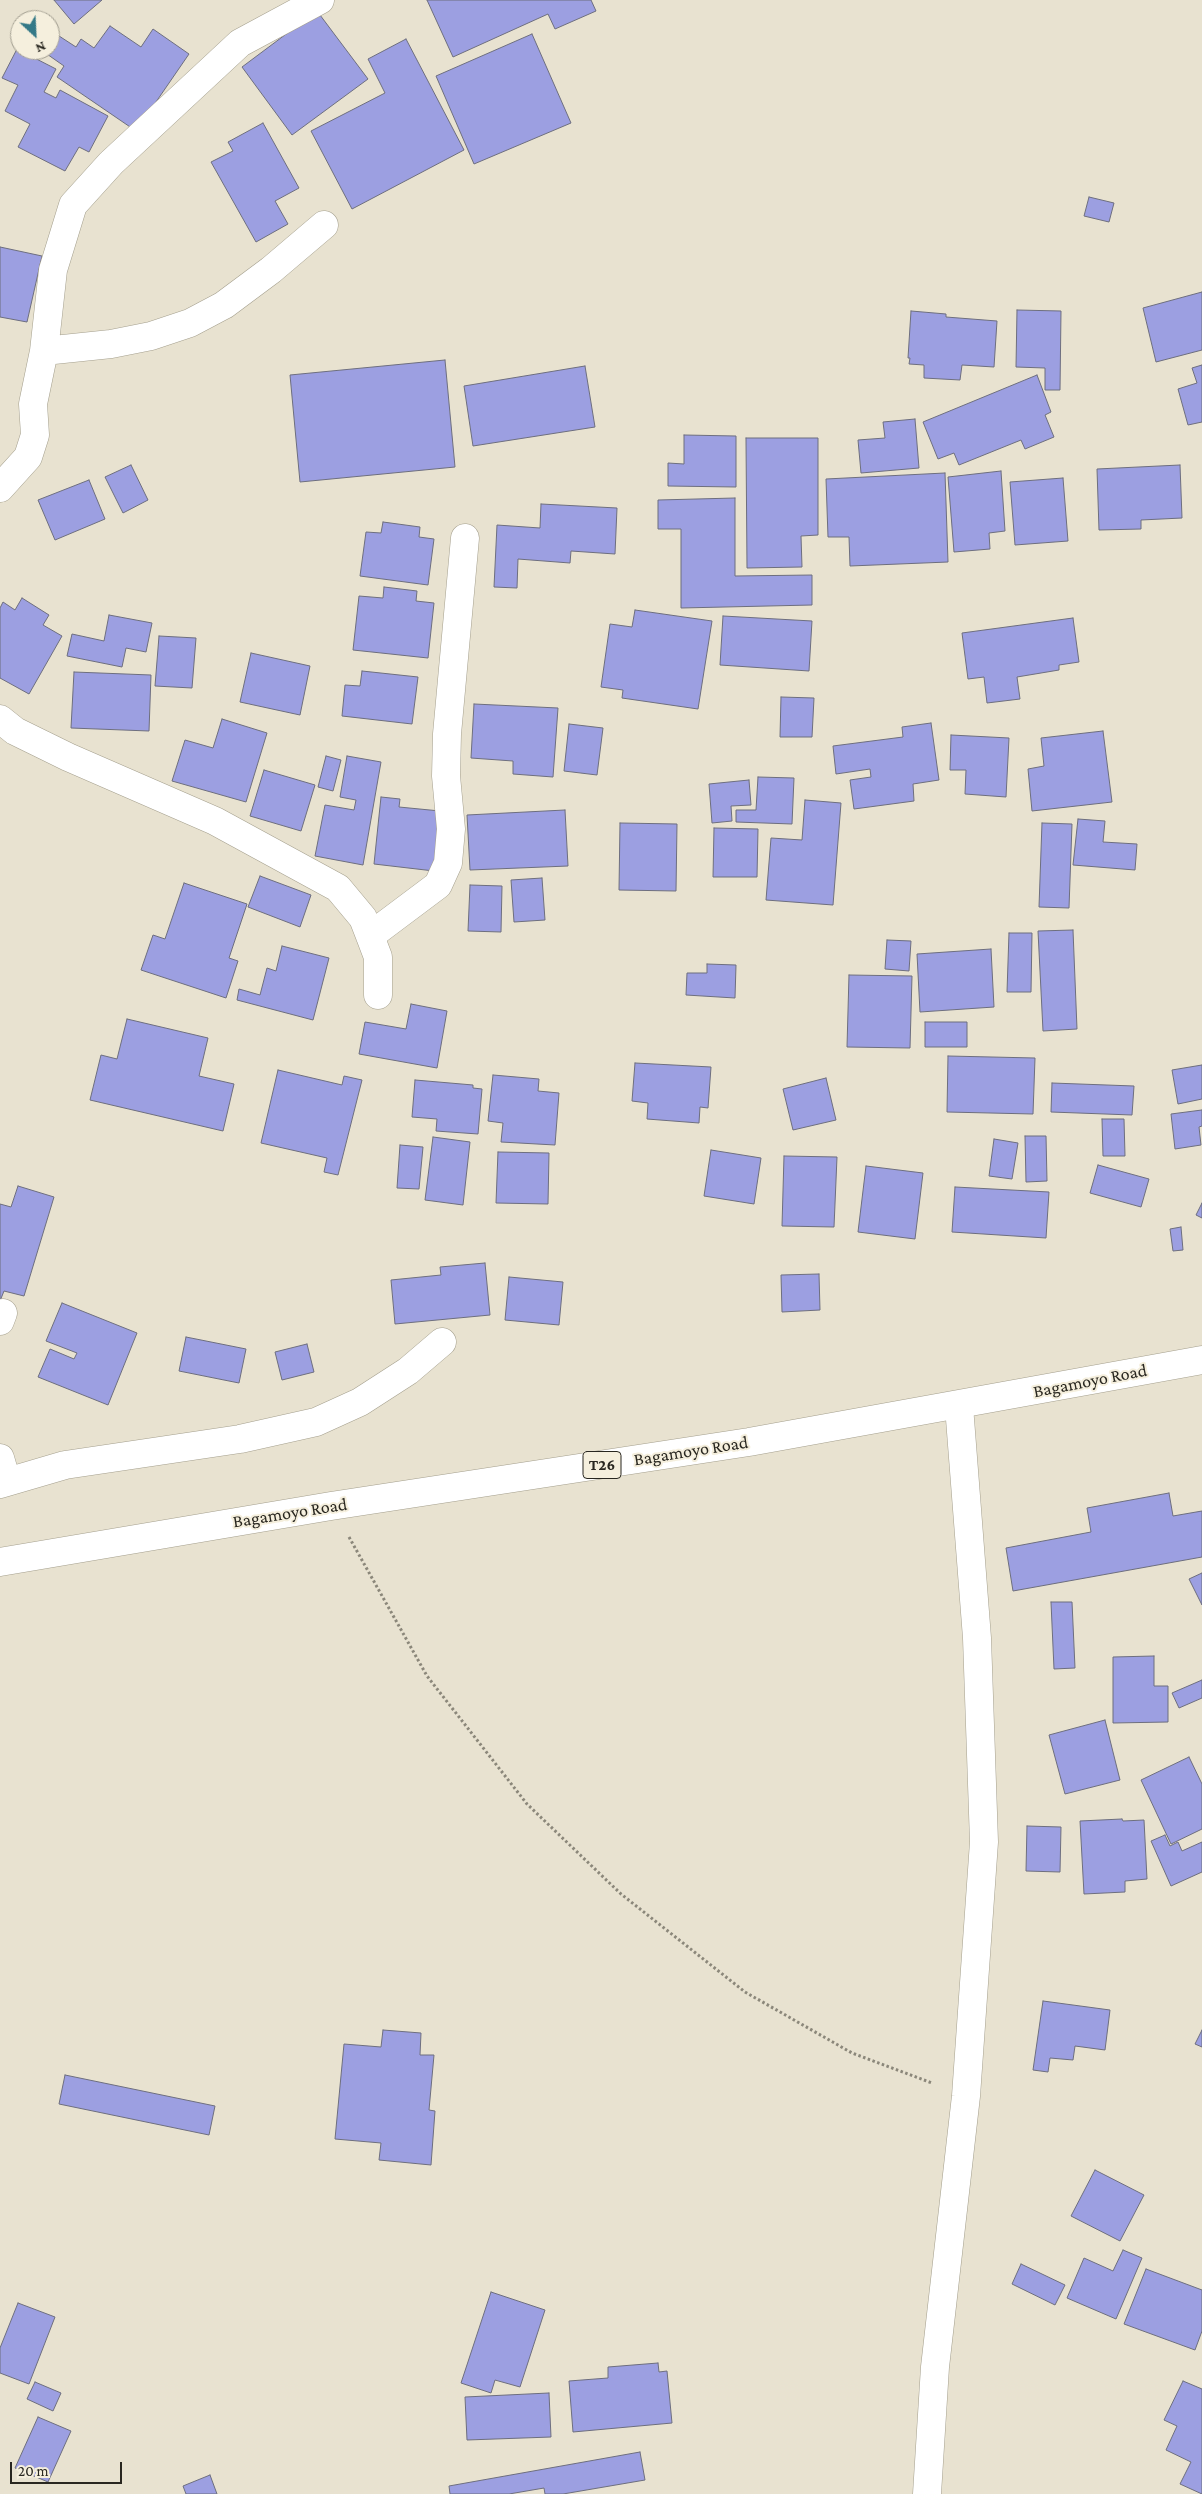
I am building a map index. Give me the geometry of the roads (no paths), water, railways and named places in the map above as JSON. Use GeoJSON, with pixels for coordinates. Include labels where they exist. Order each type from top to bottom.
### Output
{"type":"FeatureCollection","features":[{"type":"Feature","properties":{"kind":"main road"},"geometry":{"type":"LineString","coordinates":[[0,488],[28,457],[35,435],[33,404],[44,351],[53,270],[74,205],[111,163],[240,42],[320,0]]}},
{"type":"Feature","properties":{"kind":"main road"},"geometry":{"type":"LineString","coordinates":[[44,351],[111,344],[151,336],[190,323],[224,305],[271,270],[324,225]]}},
{"type":"Feature","properties":{"kind":"main road"},"geometry":{"type":"LineString","coordinates":[[370,936],[438,885],[448,863],[450,829],[446,776],[447,734],[466,538]]}},
{"type":"Feature","properties":{"kind":"main road"},"geometry":{"type":"LineString","coordinates":[[0,719],[16,731],[68,757],[215,821],[338,888],[363,918],[378,957],[378,995]]}},
{"type":"Feature","properties":{"kind":"main road"},"geometry":{"type":"LineString","coordinates":[[2,1475],[240,1439],[316,1422],[360,1402],[408,1371],[442,1342]]}},
{"type":"Feature","properties":{"kind":"main road","name":"Bagamoyo Road"},"geometry":{"type":"LineString","coordinates":[[0,1562],[331,1506],[749,1442],[960,1406],[1202,1360]]}},
{"type":"Feature","properties":{"kind":"main road"},"geometry":{"type":"LineString","coordinates":[[927,2494],[936,2367],[966,2096],[984,1842],[978,1638],[960,1406]]}}]}
